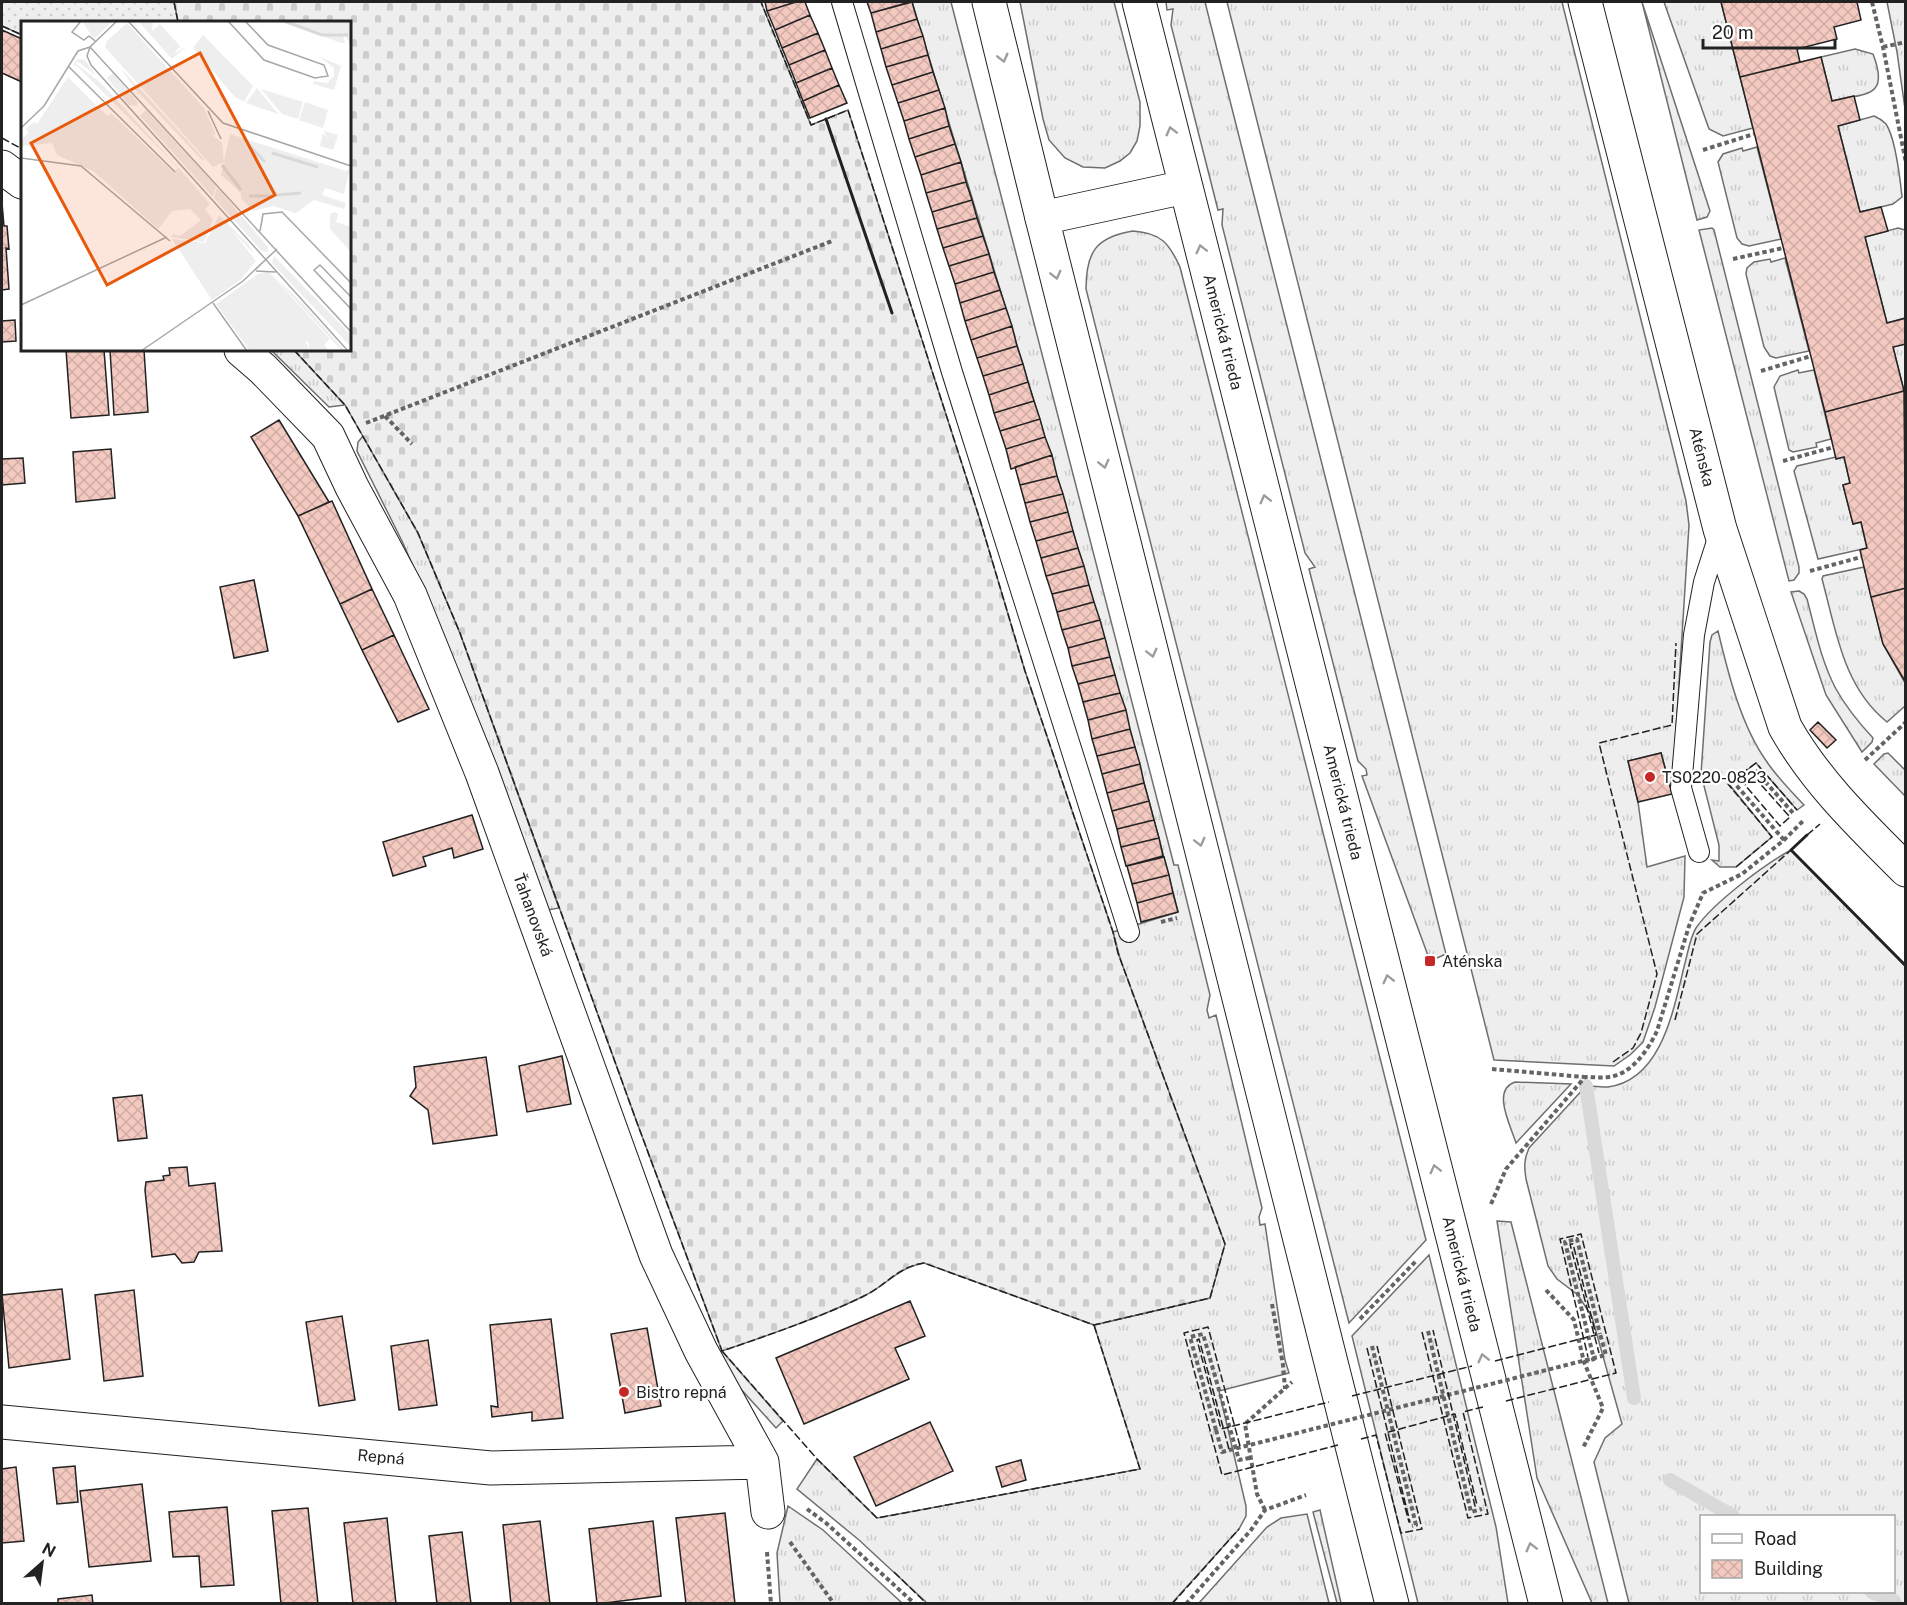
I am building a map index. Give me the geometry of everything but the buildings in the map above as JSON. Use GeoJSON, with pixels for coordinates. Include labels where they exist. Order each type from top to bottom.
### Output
{"type":"FeatureCollection","features":[{"type":"Feature","properties":{"kind":"street"},"geometry":{"type":"LineString","coordinates":[[989,2],[1392,1604]]}},
{"type":"Feature","properties":{"kind":"street","name":"Americká trieda"},"geometry":{"type":"LineString","coordinates":[[1139,2],[1546,1604]]}},
{"type":"Feature","properties":{"kind":"street","name":"Aténska"},"geometry":{"type":"LineString","coordinates":[[1585,2],[1720,529],[1785,727],[1800,754],[1831,794],[1905,870]]}},
{"type":"Feature","properties":{"kind":"street"},"geometry":{"type":"LineString","coordinates":[[2,167],[21,181]]}},
{"type":"Feature","properties":{"kind":"street"},"geometry":{"type":"LineString","coordinates":[[1042,218],[1185,187]]}},
{"type":"Feature","properties":{"kind":"street","name":"Ťahanovská"},"geometry":{"type":"LineString","coordinates":[[242,351],[263,369],[328,436],[352,487],[410,595],[482,773],[656,1255],[700,1351],[762,1462],[768,1512]]}},
{"type":"Feature","properties":{"kind":"street","name":"Repná"},"geometry":{"type":"LineString","coordinates":[[2,1422],[491,1468],[762,1462]]}},
{"type":"Feature","properties":{"kind":"lane"},"geometry":{"type":"LineString","coordinates":[[842,2],[952,372],[1129,932]]}},
{"type":"Feature","properties":{"kind":"lane"},"geometry":{"type":"LineString","coordinates":[[1699,852],[1681,788],[1694,635],[1704,582],[1720,529]]}},
{"type":"Feature","properties":{"kind":"path"},"geometry":{"type":"LineString","coordinates":[[1872,2],[1905,163]]}},
{"type":"Feature","properties":{"kind":"path"},"geometry":{"type":"LineString","coordinates":[[1883,47],[1905,42]]}},
{"type":"Feature","properties":{"kind":"path"},"geometry":{"type":"LineString","coordinates":[[1703,150],[1754,134]]}},
{"type":"Feature","properties":{"kind":"path"},"geometry":{"type":"LineString","coordinates":[[328,436],[385,416],[832,241]]}},
{"type":"Feature","properties":{"kind":"path"},"geometry":{"type":"LineString","coordinates":[[1733,259],[1783,248]]}},
{"type":"Feature","properties":{"kind":"path"},"geometry":{"type":"LineString","coordinates":[[1761,371],[1811,356]]}},
{"type":"Feature","properties":{"kind":"path"},"geometry":{"type":"LineString","coordinates":[[385,416],[412,444]]}},
{"type":"Feature","properties":{"kind":"path"},"geometry":{"type":"LineString","coordinates":[[1783,461],[1834,447]]}},
{"type":"Feature","properties":{"kind":"path"},"geometry":{"type":"LineString","coordinates":[[1810,571],[1861,557]]}},
{"type":"Feature","properties":{"kind":"path"},"geometry":{"type":"LineString","coordinates":[[1865,760],[1905,722]]}},
{"type":"Feature","properties":{"kind":"path"},"geometry":{"type":"LineString","coordinates":[[1492,1069],[1585,1077],[1611,1077],[1623,1073],[1650,1047],[1689,926],[1703,893],[1742,874],[1784,840],[1800,824],[1755,770],[1736,785],[1784,840]]}},
{"type":"Feature","properties":{"kind":"path"},"geometry":{"type":"LineString","coordinates":[[1155,924],[1186,915]]}},
{"type":"Feature","properties":{"kind":"path"},"geometry":{"type":"LineString","coordinates":[[1491,1204],[1506,1169],[1585,1077]]}},
{"type":"Feature","properties":{"kind":"path"},"geometry":{"type":"LineString","coordinates":[[1249,1458],[1239,1460],[1235,1448],[1203,1334],[1190,1337],[1222,1452],[1375,1414],[1606,1355],[1577,1239],[1565,1242],[1593,1355],[1594,1359],[1584,1362]]}},
{"type":"Feature","properties":{"kind":"path"},"geometry":{"type":"LineString","coordinates":[[1358,1321],[1420,1257]]}},
{"type":"Feature","properties":{"kind":"path"},"geometry":{"type":"LineString","coordinates":[[1546,1290],[1574,1320],[1584,1362],[1603,1408],[1582,1448]]}},
{"type":"Feature","properties":{"kind":"path"},"geometry":{"type":"LineString","coordinates":[[1428,1331],[1471,1512],[1483,1509],[1480,1498]]}},
{"type":"Feature","properties":{"kind":"path"},"geometry":{"type":"LineString","coordinates":[[1265,1510],[1257,1494],[1249,1458],[1245,1424],[1292,1382]]}},
{"type":"Feature","properties":{"kind":"path"},"geometry":{"type":"LineString","coordinates":[[762,1462],[792,1498],[826,1523],[915,1604]]}},
{"type":"Feature","properties":{"kind":"path"},"geometry":{"type":"LineString","coordinates":[[1186,1604],[1251,1530],[1265,1510],[1306,1495]]}},
{"type":"Feature","properties":{"kind":"path"},"geometry":{"type":"LineString","coordinates":[[768,1512],[767,1549],[771,1604]]}},
{"type":"Feature","properties":{"kind":"path"},"geometry":{"type":"LineString","coordinates":[[768,1512],[834,1604]]}},
{"type":"Feature","properties":{"kind":"green space"},"geometry":{"type":"Polygon","coordinates":[[[2,2],[174,2],[178,21],[21,21],[21,35],[2,26],[2,2]]]}},
{"type":"Feature","properties":{"kind":"green space"},"geometry":{"type":"Polygon","coordinates":[[[174,2],[761,2],[811,125],[848,110],[980,520],[1025,671],[1113,932],[1118,953],[1225,1244],[1210,1298],[1094,1325],[924,1263],[906,1269],[872,1292],[847,1304],[794,1326],[722,1351],[460,633],[418,533],[345,405],[295,351],[351,351],[351,21],[178,21],[174,2]]]}},
{"type":"Feature","properties":{"kind":"green space"},"geometry":{"type":"Polygon","coordinates":[[[912,2],[951,2],[1174,865],[1178,865],[1210,995],[1207,1010],[1209,1018],[1216,1015],[1262,1208],[1259,1217],[1260,1225],[1265,1224],[1285,1360],[1289,1373],[1219,1391],[1246,1506],[1246,1516],[1239,1529],[1172,1603],[927,1603],[859,1540],[797,1489],[817,1459],[877,1518],[1140,1469],[1094,1325],[1210,1298],[1113,932],[1178,912],[1084,569],[912,2]]]}},
{"type":"Feature","properties":{"kind":"green space"},"geometry":{"type":"Polygon","coordinates":[[[1020,2],[1114,2],[1140,102],[1140,126],[1137,141],[1130,153],[1120,161],[1105,168],[1083,167],[1065,158],[1049,140],[1020,2]]]}},
{"type":"Feature","properties":{"kind":"green space"},"geometry":{"type":"Polygon","coordinates":[[[1166,2],[1205,2],[1446,954],[1430,961],[1362,776],[1367,775],[1366,769],[1358,761],[1309,569],[1315,567],[1305,553],[1222,225],[1223,209],[1218,210],[1171,25],[1173,9],[1167,10],[1166,2]]]}},
{"type":"Feature","properties":{"kind":"green space"},"geometry":{"type":"Polygon","coordinates":[[[1227,2],[1562,2],[1686,501],[1689,525],[1672,793],[1661,753],[1628,761],[1638,802],[1647,867],[1685,856],[1684,897],[1655,1007],[1643,1042],[1614,1066],[1494,1060],[1227,2]]]}},
{"type":"Feature","properties":{"kind":"green space"},"geometry":{"type":"Polygon","coordinates":[[[1642,2],[1710,211],[1707,217],[1697,220],[1642,2]]]}},
{"type":"Feature","properties":{"kind":"green space"},"geometry":{"type":"Polygon","coordinates":[[[1664,2],[1721,2],[1753,128],[1723,136],[1709,129],[1664,2]]]}},
{"type":"Feature","properties":{"kind":"green space"},"geometry":{"type":"Polygon","coordinates":[[[1887,2],[1905,2],[1905,109],[1897,52],[1887,2]]]}},
{"type":"Feature","properties":{"kind":"green space"},"geometry":{"type":"Polygon","coordinates":[[[1855,49],[1873,54],[1878,68],[1879,79],[1876,86],[1872,91],[1864,94],[1832,101],[1821,57],[1855,49]]]}},
{"type":"Feature","properties":{"kind":"green space"},"geometry":{"type":"Polygon","coordinates":[[[1874,116],[1886,124],[1892,139],[1902,197],[1893,204],[1860,212],[1838,126],[1874,116]]]}},
{"type":"Feature","properties":{"kind":"green space"},"geometry":{"type":"Polygon","coordinates":[[[1757,147],[1781,239],[1749,246],[1742,244],[1737,238],[1718,162],[1723,154],[1742,148],[1743,151],[1757,147]]]}},
{"type":"Feature","properties":{"kind":"green space"},"geometry":{"type":"Polygon","coordinates":[[[1712,228],[1799,567],[1799,573],[1794,580],[1789,581],[1699,230],[1712,228]]]}},
{"type":"Feature","properties":{"kind":"green space"},"geometry":{"type":"Polygon","coordinates":[[[1898,228],[1905,230],[1905,318],[1887,323],[1865,237],[1898,228]]]}},
{"type":"Feature","properties":{"kind":"green space"},"geometry":{"type":"Polygon","coordinates":[[[1133,231],[1151,234],[1163,241],[1180,267],[1426,1240],[1349,1323],[1086,289],[1088,265],[1096,248],[1110,237],[1133,231]]]}},
{"type":"Feature","properties":{"kind":"green space"},"geometry":{"type":"Polygon","coordinates":[[[1785,258],[1809,351],[1776,358],[1770,356],[1764,347],[1746,274],[1747,268],[1754,262],[1770,259],[1771,262],[1785,258]]]}},
{"type":"Feature","properties":{"kind":"green space"},"geometry":{"type":"Polygon","coordinates":[[[1906,344],[1905,395],[1893,347],[1906,344]]]}},
{"type":"Feature","properties":{"kind":"green space"},"geometry":{"type":"Polygon","coordinates":[[[272,351],[295,351],[345,405],[329,407],[272,351]]]}},
{"type":"Feature","properties":{"kind":"green space"},"geometry":{"type":"Polygon","coordinates":[[[1798,370],[1799,373],[1814,370],[1831,439],[1816,443],[1817,447],[1793,452],[1789,450],[1774,387],[1780,376],[1798,370]]]}},
{"type":"Feature","properties":{"kind":"green space"},"geometry":{"type":"Polygon","coordinates":[[[363,436],[418,533],[460,633],[559,908],[548,910],[444,636],[402,541],[357,451],[358,442],[363,436]]]}},
{"type":"Feature","properties":{"kind":"green space"},"geometry":{"type":"Polygon","coordinates":[[[1844,457],[1850,483],[1843,485],[1853,524],[1861,522],[1867,548],[1818,559],[1794,471],[1797,466],[1844,457]]]}},
{"type":"Feature","properties":{"kind":"green space"},"geometry":{"type":"Polygon","coordinates":[[[1864,567],[1883,644],[1905,683],[1905,706],[1887,722],[1872,708],[1851,675],[1837,637],[1822,579],[1823,576],[1864,567]]]}},
{"type":"Feature","properties":{"kind":"green space"},"geometry":{"type":"Polygon","coordinates":[[[1799,591],[1807,599],[1822,656],[1836,689],[1853,715],[1873,738],[1862,752],[1826,695],[1791,592],[1799,591]]]}},
{"type":"Feature","properties":{"kind":"green space"},"geometry":{"type":"Polygon","coordinates":[[[1718,631],[1731,681],[1750,732],[1771,768],[1804,805],[1797,810],[1756,763],[1729,784],[1772,837],[1736,867],[1720,867],[1712,860],[1719,861],[1719,845],[1701,774],[1710,642],[1712,635],[1718,631]]]}},
{"type":"Feature","properties":{"kind":"green space"},"geometry":{"type":"Polygon","coordinates":[[[1888,753],[1905,770],[1905,796],[1874,764],[1888,753]]]}},
{"type":"Feature","properties":{"kind":"green space"},"geometry":{"type":"Polygon","coordinates":[[[1791,850],[1905,966],[1905,1603],[1629,1603],[1594,1462],[1605,1438],[1622,1424],[1592,1317],[1578,1295],[1557,1279],[1548,1266],[1526,1179],[1525,1159],[1529,1148],[1586,1086],[1608,1087],[1627,1081],[1642,1071],[1654,1056],[1670,1019],[1696,928],[1726,896],[1791,850]]]}},
{"type":"Feature","properties":{"kind":"green space"},"geometry":{"type":"Polygon","coordinates":[[[1515,1082],[1571,1084],[1516,1143],[1503,1100],[1508,1086],[1515,1082]]]}},
{"type":"Feature","properties":{"kind":"green space"},"geometry":{"type":"Polygon","coordinates":[[[1497,1221],[1511,1222],[1608,1603],[1592,1603],[1537,1478],[1497,1221]]]}},
{"type":"Feature","properties":{"kind":"green space"},"geometry":{"type":"Polygon","coordinates":[[[1429,1255],[1496,1527],[1508,1603],[1418,1603],[1352,1336],[1429,1255]]]}},
{"type":"Feature","properties":{"kind":"green space"},"geometry":{"type":"Polygon","coordinates":[[[722,1351],[783,1421],[776,1428],[730,1377],[716,1352],[722,1351]]]}},
{"type":"Feature","properties":{"kind":"green space"},"geometry":{"type":"Polygon","coordinates":[[[788,1506],[823,1530],[902,1603],[780,1603],[777,1553],[788,1506]]]}},
{"type":"Feature","properties":{"kind":"green space"},"geometry":{"type":"Polygon","coordinates":[[[1320,1510],[1341,1603],[1337,1603],[1313,1512],[1320,1510]]]}},
{"type":"Feature","properties":{"kind":"green space"},"geometry":{"type":"Polygon","coordinates":[[[1307,1514],[1329,1603],[1199,1603],[1267,1527],[1281,1518],[1307,1514]]]}},
{"type":"Feature","properties":{"kind":"waterway"},"geometry":{"type":"LineString","coordinates":[[1586,1086],[1634,1398]]}},
{"type":"Feature","properties":{"kind":"waterway"},"geometry":{"type":"LineString","coordinates":[[1670,1480],[1731,1515]]}},
{"type":"Feature","properties":{"kind":"waterway"},"geometry":{"type":"LineString","coordinates":[[1874,1593],[1894,1601]]}},
{"type":"Feature","properties":{"kind":"fence"},"geometry":{"type":"LineString","coordinates":[[174,2],[178,21]]}},
{"type":"Feature","properties":{"kind":"fence"},"geometry":{"type":"LineString","coordinates":[[295,351],[345,405],[418,533],[460,633],[722,1351],[794,1326],[847,1304],[872,1292],[906,1268],[924,1263],[1094,1325],[1210,1298],[1225,1244],[1118,953],[1113,932],[1025,671],[980,520],[848,110],[811,125],[761,2]]}},
{"type":"Feature","properties":{"kind":"fence"},"geometry":{"type":"LineString","coordinates":[[2,26],[21,35]]}},
{"type":"Feature","properties":{"kind":"fence"},"geometry":{"type":"LineString","coordinates":[[2,138],[21,148]]}},
{"type":"Feature","properties":{"kind":"fence"},"geometry":{"type":"LineString","coordinates":[[1613,1062],[1633,1048],[1641,1033],[1657,974],[1599,743],[1672,725],[1676,643]]}},
{"type":"Feature","properties":{"kind":"fence"},"geometry":{"type":"LineString","coordinates":[[1736,867],[1772,837],[1728,784],[1756,763],[1797,810]]}},
{"type":"Feature","properties":{"kind":"fence"},"geometry":{"type":"LineString","coordinates":[[1754,777],[1790,817],[1780,826],[1745,785],[1754,777]]}},
{"type":"Feature","properties":{"kind":"fence"},"geometry":{"type":"LineString","coordinates":[[1807,835],[1820,824]]}},
{"type":"Feature","properties":{"kind":"fence"},"geometry":{"type":"LineString","coordinates":[[1675,1020],[1697,934],[1791,850]]}},
{"type":"Feature","properties":{"kind":"fence"},"geometry":{"type":"LineString","coordinates":[[1506,1401],[1616,1373],[1581,1234],[1560,1239],[1588,1357]]}},
{"type":"Feature","properties":{"kind":"fence"},"geometry":{"type":"LineString","coordinates":[[1495,1361],[1596,1335],[1573,1244],[1570,1244],[1599,1353]]}},
{"type":"Feature","properties":{"kind":"fence"},"geometry":{"type":"LineString","coordinates":[[722,1351],[817,1459],[877,1518],[1140,1469],[1094,1325]]}},
{"type":"Feature","properties":{"kind":"fence"},"geometry":{"type":"LineString","coordinates":[[1240,1446],[1208,1327],[1184,1333],[1222,1475],[1338,1445]]}},
{"type":"Feature","properties":{"kind":"fence"},"geometry":{"type":"LineString","coordinates":[[1367,1348],[1410,1522],[1409,1522],[1385,1433],[1455,1414],[1477,1505],[1475,1506],[1433,1330]]}},
{"type":"Feature","properties":{"kind":"fence"},"geometry":{"type":"LineString","coordinates":[[1422,1332],[1468,1518],[1488,1514],[1463,1412],[1483,1407]]}},
{"type":"Feature","properties":{"kind":"fence"},"geometry":{"type":"LineString","coordinates":[[1229,1449],[1199,1339],[1197,1340],[1221,1429],[1329,1402]]}},
{"type":"Feature","properties":{"kind":"fence"},"geometry":{"type":"LineString","coordinates":[[1361,1439],[1376,1435],[1401,1533],[1422,1529],[1377,1346]]}},
{"type":"Feature","properties":{"kind":"fence"},"geometry":{"type":"LineString","coordinates":[[1352,1396],[1472,1366]]}},
{"type":"Feature","properties":{"kind":"fence"},"geometry":{"type":"LineString","coordinates":[[1172,1604],[1239,1529]]}},
{"type":"Feature","properties":{"kind":"fence"},"geometry":{"type":"LineString","coordinates":[[894,1572],[927,1604]]}},
{"type":"Feature","properties":{"kind":"wall"},"geometry":{"type":"LineString","coordinates":[[826,119],[892,313]]}},
{"type":"Feature","properties":{"kind":"wall"},"geometry":{"type":"LineString","coordinates":[[1807,835],[1791,850],[1906,966]]}},
{"type":"Feature","properties":{"kind":"place","name":"TS0220-0823"},"geometry":{"type":"Point","coordinates":[1650,777]}},
{"type":"Feature","properties":{"kind":"place","name":"Aténska"},"geometry":{"type":"Point","coordinates":[1430,961]}},
{"type":"Feature","properties":{"kind":"place","name":"Bistro repná"},"geometry":{"type":"Point","coordinates":[624,1392]}}]}
